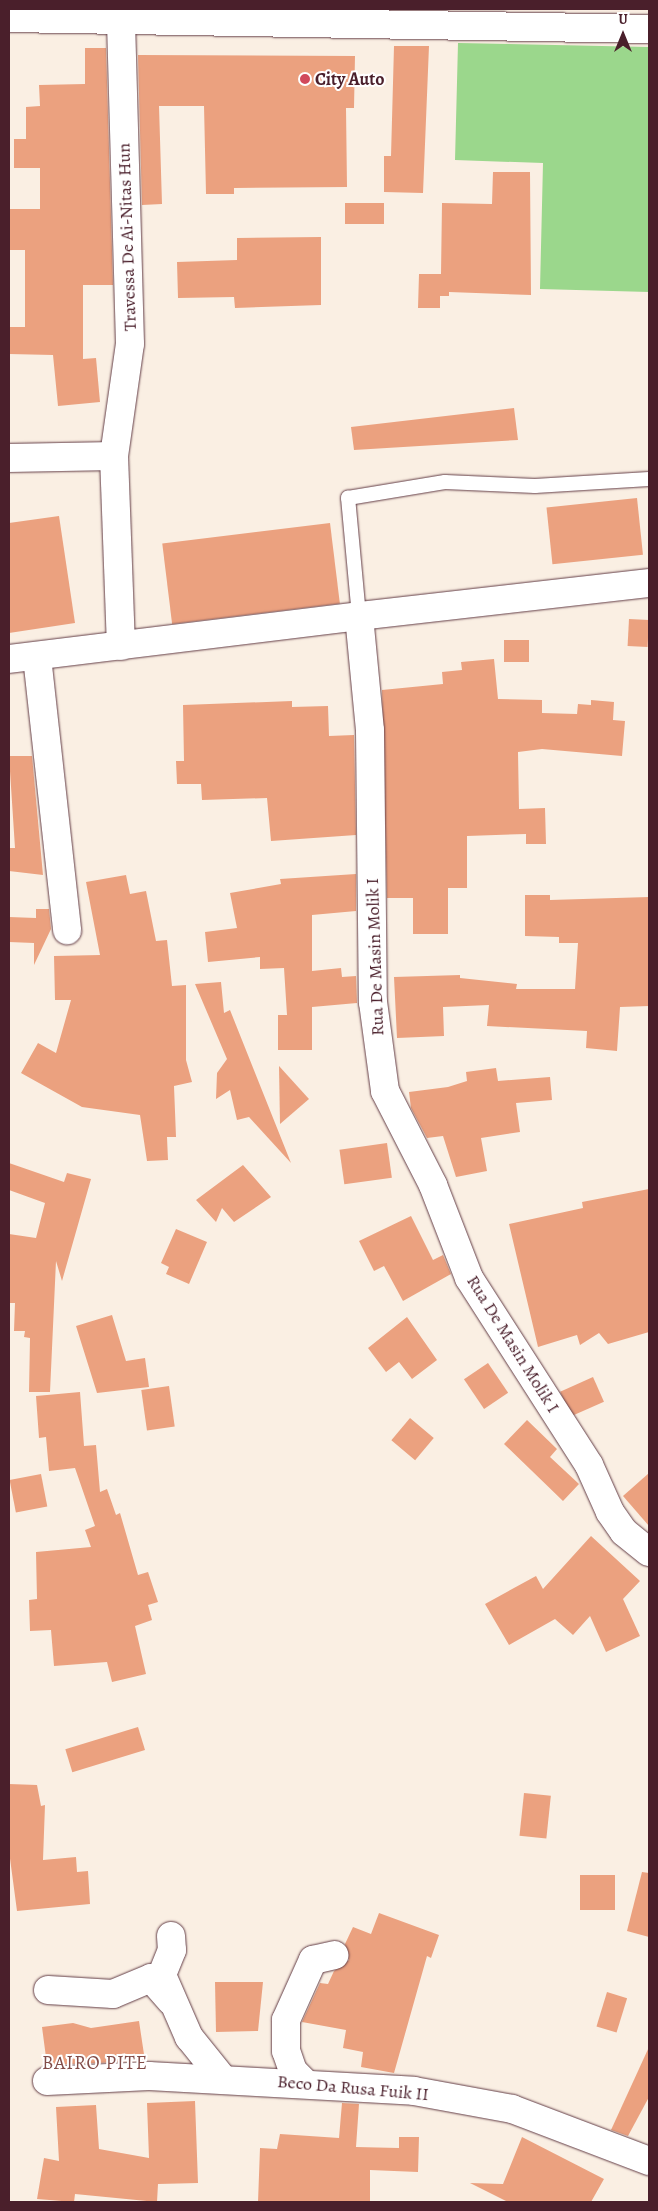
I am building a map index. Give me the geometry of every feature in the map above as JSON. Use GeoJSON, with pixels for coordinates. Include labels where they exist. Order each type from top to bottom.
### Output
{"type":"FeatureCollection","features":[{"type":"Feature","properties":{"kind":"street"},"geometry":{"type":"LineString","coordinates":[[9,18],[122,16],[649,29]]}},
{"type":"Feature","properties":{"kind":"street","name":"Travessa De Ai-Nitas Hun"},"geometry":{"type":"LineString","coordinates":[[122,16],[130,344],[114,456],[122,646]]}},
{"type":"Feature","properties":{"kind":"street"},"geometry":{"type":"LineString","coordinates":[[9,458],[114,456]]}},
{"type":"Feature","properties":{"kind":"street"},"geometry":{"type":"LineString","coordinates":[[9,659],[649,583]]}},
{"type":"Feature","properties":{"kind":"street","name":"Rua De Masin Molik I"},"geometry":{"type":"LineString","coordinates":[[359,616],[370,730],[373,1002],[385,1091],[433,1185],[470,1278],[589,1465],[610,1512],[624,1532],[649,1552]]}},
{"type":"Feature","properties":{"kind":"street"},"geometry":{"type":"LineString","coordinates":[[37,656],[67,930]]}},
{"type":"Feature","properties":{"kind":"street"},"geometry":{"type":"LineString","coordinates":[[171,1936],[172,1950],[162,1975],[189,2037],[234,2079],[286,2051]]}},
{"type":"Feature","properties":{"kind":"street"},"geometry":{"type":"LineString","coordinates":[[305,2083],[293,2071],[286,2051],[286,2020],[298,1989],[313,1960],[334,1954]]}},
{"type":"Feature","properties":{"kind":"street"},"geometry":{"type":"LineString","coordinates":[[48,1990],[113,1994],[151,1978],[177,2008]]}},
{"type":"Feature","properties":{"kind":"street","name":"Beco Da Rusa Fuik II"},"geometry":{"type":"LineString","coordinates":[[47,2081],[149,2076],[305,2083],[414,2091],[512,2109],[649,2161]]}},
{"type":"Feature","properties":{"kind":"lane"},"geometry":{"type":"LineString","coordinates":[[359,616],[348,498],[445,482],[535,486],[649,479]]}},
{"type":"Feature","properties":{"kind":"green space"},"geometry":{"type":"Polygon","coordinates":[[[458,43],[649,47],[649,292],[540,289],[543,163],[455,160],[458,43]]]}},
{"type":"Feature","properties":{"kind":"building"},"geometry":{"type":"Polygon","coordinates":[[[394,46],[429,46],[423,193],[384,192],[384,156],[391,156],[394,46]]]}},
{"type":"Feature","properties":{"kind":"building"},"geometry":{"type":"Polygon","coordinates":[[[85,48],[106,48],[113,285],[83,285],[83,359],[96,358],[100,402],[58,406],[53,355],[9,354],[9,327],[25,327],[25,250],[9,250],[9,209],[40,209],[40,168],[14,168],[14,139],[26,139],[26,107],[40,106],[39,85],[85,84],[85,48]]]}},
{"type":"Feature","properties":{"kind":"building"},"geometry":{"type":"Polygon","coordinates":[[[138,55],[355,56],[354,108],[346,108],[347,187],[234,188],[234,194],[206,194],[204,106],[159,106],[162,204],[142,205],[138,55]]]}},
{"type":"Feature","properties":{"kind":"building"},"geometry":{"type":"Polygon","coordinates":[[[493,172],[530,172],[531,295],[449,292],[449,296],[440,296],[440,308],[418,308],[419,274],[441,274],[442,203],[492,204],[493,172]]]}},
{"type":"Feature","properties":{"kind":"building"},"geometry":{"type":"Polygon","coordinates":[[[345,203],[384,203],[384,224],[345,224],[345,203]]]}},
{"type":"Feature","properties":{"kind":"building"},"geometry":{"type":"Polygon","coordinates":[[[321,237],[321,305],[235,308],[234,297],[178,298],[177,262],[237,260],[237,238],[321,237]]]}},
{"type":"Feature","properties":{"kind":"building"},"geometry":{"type":"Polygon","coordinates":[[[514,408],[518,440],[354,450],[351,427],[514,408]]]}},
{"type":"Feature","properties":{"kind":"building"},"geometry":{"type":"Polygon","coordinates":[[[637,498],[643,555],[552,564],[546,508],[637,498]]]}},
{"type":"Feature","properties":{"kind":"building"},"geometry":{"type":"Polygon","coordinates":[[[59,516],[75,623],[9,633],[9,523],[59,516]]]}},
{"type":"Feature","properties":{"kind":"building"},"geometry":{"type":"Polygon","coordinates":[[[330,523],[340,603],[172,624],[162,544],[330,523]]]}},
{"type":"Feature","properties":{"kind":"building"},"geometry":{"type":"Polygon","coordinates":[[[629,619],[649,620],[648,647],[628,646],[629,619]]]}},
{"type":"Feature","properties":{"kind":"building"},"geometry":{"type":"Polygon","coordinates":[[[504,640],[529,640],[529,662],[504,662],[504,640]]]}},
{"type":"Feature","properties":{"kind":"building"},"geometry":{"type":"Polygon","coordinates":[[[494,659],[498,699],[542,700],[542,713],[577,714],[578,704],[591,705],[591,700],[614,702],[613,720],[625,721],[622,756],[542,749],[518,752],[519,809],[545,808],[546,844],[526,844],[526,834],[467,836],[467,888],[448,888],[448,934],[413,934],[413,898],[387,898],[382,690],[443,684],[442,672],[462,670],[461,662],[494,659]]]}},
{"type":"Feature","properties":{"kind":"building"},"geometry":{"type":"Polygon","coordinates":[[[292,701],[292,707],[328,706],[329,736],[354,735],[356,835],[271,841],[267,798],[202,800],[201,784],[177,784],[176,761],[184,761],[183,705],[292,701]]]}},
{"type":"Feature","properties":{"kind":"building"},"geometry":{"type":"Polygon","coordinates":[[[9,756],[32,756],[43,875],[9,871],[9,848],[15,848],[9,756]]]}},
{"type":"Feature","properties":{"kind":"building"},"geometry":{"type":"Polygon","coordinates":[[[356,874],[356,911],[312,915],[312,971],[341,968],[342,977],[356,976],[357,1003],[312,1007],[312,1050],[278,1050],[278,1015],[287,1015],[284,968],[260,969],[260,957],[208,962],[205,932],[237,928],[230,893],[281,884],[280,879],[356,874]]]}},
{"type":"Feature","properties":{"kind":"building"},"geometry":{"type":"Polygon","coordinates":[[[126,875],[130,894],[146,891],[156,941],[167,940],[172,986],[186,985],[186,1060],[192,1082],[174,1086],[176,1137],[167,1137],[168,1160],[147,1161],[140,1115],[82,1107],[21,1073],[38,1043],[56,1053],[71,1000],[55,1000],[54,956],[100,955],[86,882],[126,875]]]}},
{"type":"Feature","properties":{"kind":"building"},"geometry":{"type":"Polygon","coordinates":[[[525,895],[550,895],[550,900],[649,897],[649,1006],[620,1007],[617,1051],[586,1048],[587,1031],[487,1026],[489,1005],[443,1007],[444,1036],[397,1038],[394,977],[460,975],[460,978],[517,984],[516,989],[575,989],[578,943],[559,943],[559,937],[525,936],[525,895]]]}},
{"type":"Feature","properties":{"kind":"building"},"geometry":{"type":"Polygon","coordinates":[[[36,909],[49,909],[51,929],[34,965],[34,943],[9,942],[9,917],[36,918],[36,909]]]}},
{"type":"Feature","properties":{"kind":"building"},"geometry":{"type":"Polygon","coordinates":[[[221,982],[224,1013],[230,1010],[291,1163],[249,1117],[237,1120],[230,1090],[216,1099],[217,1073],[227,1059],[195,984],[221,982]]]}},
{"type":"Feature","properties":{"kind":"building"},"geometry":{"type":"Polygon","coordinates":[[[279,1066],[309,1099],[280,1124],[279,1066]]]}},
{"type":"Feature","properties":{"kind":"building"},"geometry":{"type":"Polygon","coordinates":[[[496,1068],[498,1081],[550,1077],[552,1100],[516,1103],[520,1132],[481,1138],[487,1171],[456,1177],[443,1136],[427,1138],[411,1108],[409,1092],[448,1087],[467,1081],[466,1072],[496,1068]]]}},
{"type":"Feature","properties":{"kind":"building"},"geometry":{"type":"Polygon","coordinates":[[[387,1143],[392,1178],[344,1184],[339,1150],[387,1143]]]}},
{"type":"Feature","properties":{"kind":"building"},"geometry":{"type":"Polygon","coordinates":[[[9,1163],[64,1182],[67,1173],[91,1179],[62,1281],[56,1261],[50,1392],[29,1392],[30,1338],[24,1337],[25,1331],[14,1331],[15,1303],[9,1303],[9,1234],[36,1238],[45,1203],[9,1190],[9,1163]]]}},
{"type":"Feature","properties":{"kind":"building"},"geometry":{"type":"Polygon","coordinates":[[[243,1165],[271,1197],[234,1222],[222,1208],[216,1222],[196,1200],[243,1165]]]}},
{"type":"Feature","properties":{"kind":"building"},"geometry":{"type":"Polygon","coordinates":[[[649,1189],[649,1332],[608,1344],[599,1333],[580,1345],[577,1335],[538,1347],[509,1224],[583,1208],[582,1202],[649,1189]]]}},
{"type":"Feature","properties":{"kind":"building"},"geometry":{"type":"Polygon","coordinates":[[[411,1216],[433,1260],[443,1255],[451,1274],[403,1301],[384,1266],[374,1271],[359,1241],[411,1216]]]}},
{"type":"Feature","properties":{"kind":"building"},"geometry":{"type":"Polygon","coordinates":[[[176,1229],[207,1242],[189,1284],[166,1274],[169,1267],[161,1263],[176,1229]]]}},
{"type":"Feature","properties":{"kind":"building"},"geometry":{"type":"Polygon","coordinates":[[[112,1315],[126,1361],[145,1358],[149,1387],[97,1393],[76,1326],[112,1315]]]}},
{"type":"Feature","properties":{"kind":"building"},"geometry":{"type":"Polygon","coordinates":[[[407,1317],[437,1360],[412,1379],[399,1362],[386,1372],[368,1348],[407,1317]]]}},
{"type":"Feature","properties":{"kind":"building"},"geometry":{"type":"Polygon","coordinates":[[[488,1363],[508,1393],[484,1409],[464,1379],[488,1363]]]}},
{"type":"Feature","properties":{"kind":"building"},"geometry":{"type":"Polygon","coordinates":[[[593,1377],[604,1402],[571,1416],[560,1392],[593,1377]]]}},
{"type":"Feature","properties":{"kind":"building"},"geometry":{"type":"Polygon","coordinates":[[[169,1386],[175,1427],[147,1430],[141,1390],[169,1386]]]}},
{"type":"Feature","properties":{"kind":"building"},"geometry":{"type":"Polygon","coordinates":[[[80,1392],[84,1446],[96,1445],[100,1492],[107,1489],[116,1515],[120,1513],[138,1575],[148,1572],[158,1602],[148,1605],[152,1620],[135,1626],[146,1674],[112,1682],[107,1662],[54,1666],[51,1630],[30,1631],[29,1600],[37,1599],[36,1552],[91,1547],[85,1530],[95,1526],[75,1468],[49,1471],[46,1437],[39,1438],[36,1396],[80,1392]]]}},
{"type":"Feature","properties":{"kind":"building"},"geometry":{"type":"Polygon","coordinates":[[[410,1418],[434,1438],[415,1460],[391,1440],[410,1418]]]}},
{"type":"Feature","properties":{"kind":"building"},"geometry":{"type":"Polygon","coordinates":[[[527,1420],[557,1449],[550,1457],[579,1484],[563,1501],[504,1444],[527,1420]]]}},
{"type":"Feature","properties":{"kind":"building"},"geometry":{"type":"Polygon","coordinates":[[[649,1473],[649,1526],[623,1496],[649,1473]]]}},
{"type":"Feature","properties":{"kind":"building"},"geometry":{"type":"Polygon","coordinates":[[[41,1474],[47,1506],[16,1512],[10,1480],[41,1474]]]}},
{"type":"Feature","properties":{"kind":"building"},"geometry":{"type":"Polygon","coordinates":[[[591,1536],[640,1581],[623,1599],[640,1636],[606,1652],[590,1616],[573,1635],[555,1619],[509,1645],[485,1604],[536,1576],[543,1589],[591,1536]]]}},
{"type":"Feature","properties":{"kind":"building"},"geometry":{"type":"Polygon","coordinates":[[[138,1727],[145,1750],[72,1772],[65,1749],[138,1727]]]}},
{"type":"Feature","properties":{"kind":"building"},"geometry":{"type":"Polygon","coordinates":[[[9,1784],[37,1785],[41,1806],[45,1805],[43,1860],[76,1857],[77,1872],[88,1871],[90,1904],[17,1911],[9,1851],[9,1784]]]}},
{"type":"Feature","properties":{"kind":"building"},"geometry":{"type":"Polygon","coordinates":[[[524,1793],[551,1796],[546,1839],[520,1836],[524,1793]]]}},
{"type":"Feature","properties":{"kind":"building"},"geometry":{"type":"Polygon","coordinates":[[[642,1872],[649,1873],[649,1937],[627,1931],[642,1872]]]}},
{"type":"Feature","properties":{"kind":"building"},"geometry":{"type":"Polygon","coordinates":[[[580,1875],[615,1875],[615,1910],[580,1910],[580,1875]]]}},
{"type":"Feature","properties":{"kind":"building"},"geometry":{"type":"Polygon","coordinates":[[[379,1913],[439,1935],[431,1958],[427,1956],[394,2073],[361,2067],[363,2052],[343,2048],[346,2030],[302,2022],[320,1983],[328,1984],[334,1971],[349,1960],[345,1944],[353,1927],[371,1934],[379,1913]]]}},
{"type":"Feature","properties":{"kind":"building"},"geometry":{"type":"Polygon","coordinates":[[[215,1982],[263,1982],[258,2031],[216,2032],[215,1982]]]}},
{"type":"Feature","properties":{"kind":"building"},"geometry":{"type":"Polygon","coordinates":[[[607,1992],[627,1998],[617,2033],[596,2026],[607,1992]]]}},
{"type":"Feature","properties":{"kind":"building"},"geometry":{"type":"Polygon","coordinates":[[[139,2021],[145,2061],[47,2065],[42,2027],[73,2023],[91,2028],[139,2021]]]}},
{"type":"Feature","properties":{"kind":"building"},"geometry":{"type":"Polygon","coordinates":[[[649,2047],[649,2097],[628,2136],[611,2130],[649,2047]]]}},
{"type":"Feature","properties":{"kind":"building"},"geometry":{"type":"Polygon","coordinates":[[[195,2101],[198,2183],[158,2184],[157,2202],[75,2194],[74,2202],[37,2199],[44,2158],[59,2161],[56,2107],[96,2105],[99,2149],[149,2158],[147,2103],[195,2101]]]}},
{"type":"Feature","properties":{"kind":"building"},"geometry":{"type":"Polygon","coordinates":[[[342,2103],[359,2104],[356,2147],[399,2148],[399,2137],[419,2137],[418,2172],[370,2170],[370,2202],[258,2202],[260,2148],[277,2149],[280,2134],[339,2138],[342,2103]]]}},
{"type":"Feature","properties":{"kind":"building"},"geometry":{"type":"Polygon","coordinates":[[[522,2137],[604,2179],[591,2202],[508,2202],[470,2183],[503,2184],[522,2137]]]}},
{"type":"Feature","properties":{"kind":"place","name":"City Auto"},"geometry":{"type":"Point","coordinates":[305,79]}},
{"type":"Feature","properties":{"kind":"district","name":"BAIRO PITE"},"geometry":{"type":"Point","coordinates":[95,2064]}}]}
